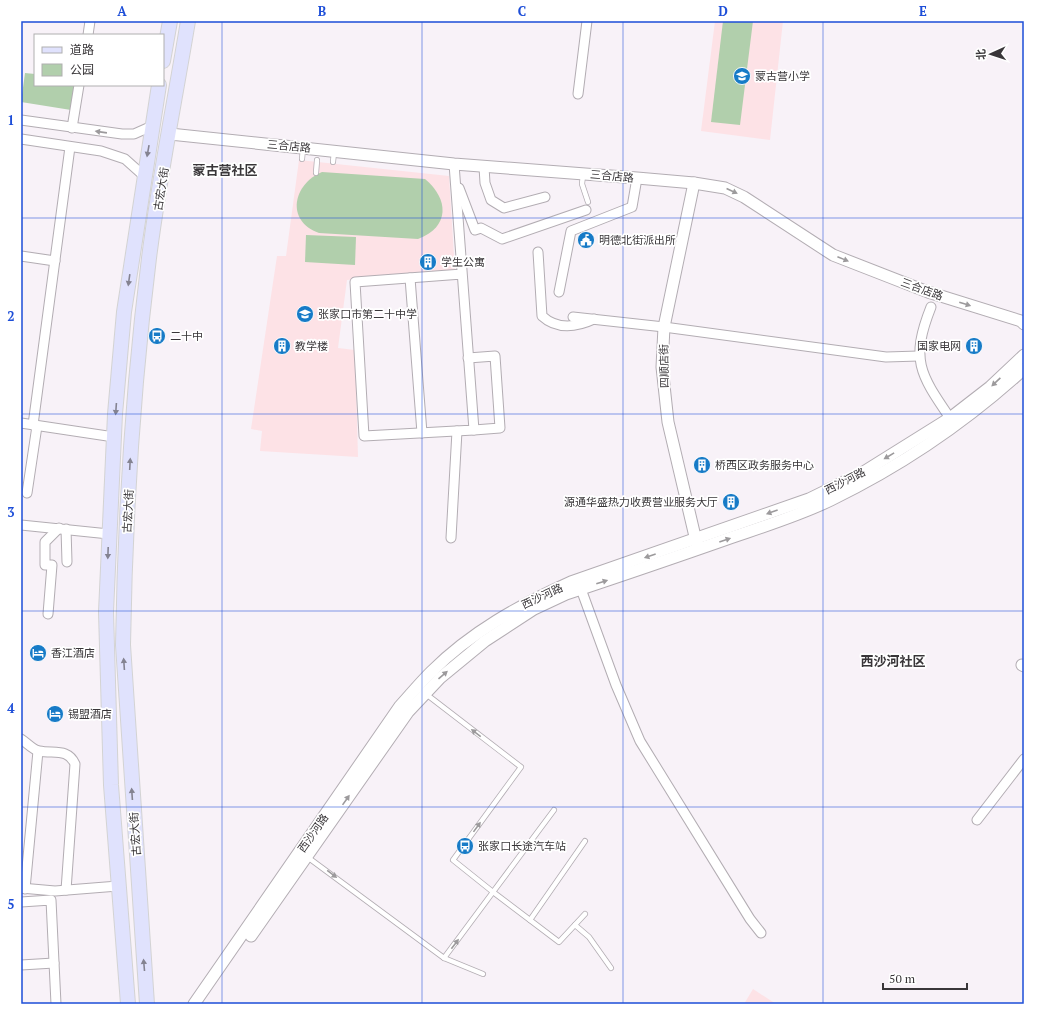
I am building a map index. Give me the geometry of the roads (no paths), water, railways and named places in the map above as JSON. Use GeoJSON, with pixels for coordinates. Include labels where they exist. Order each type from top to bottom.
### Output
{"type":"FeatureCollection","features":[{"type":"Feature","properties":{"kind":"main road"},"geometry":{"type":"LineString","coordinates":[[170,21],[164,54],[184,50]]}},
{"type":"Feature","properties":{"kind":"main road","name":"古宏大街"},"geometry":{"type":"LineString","coordinates":[[147,1004],[123,645],[124,589],[131,442],[149,256],[188,21]]}},
{"type":"Feature","properties":{"kind":"main road","name":"古宏大街"},"geometry":{"type":"LineString","coordinates":[[128,1004],[111,785],[107,669],[109,534],[114,438],[124,312],[159,86]]}},
{"type":"Feature","properties":{"kind":"street"},"geometry":{"type":"LineString","coordinates":[[88,34],[90,21]]}},
{"type":"Feature","properties":{"kind":"street"},"geometry":{"type":"LineString","coordinates":[[578,94],[587,21]]}},
{"type":"Feature","properties":{"kind":"street"},"geometry":{"type":"LineString","coordinates":[[72,128],[79,86]]}},
{"type":"Feature","properties":{"kind":"street"},"geometry":{"type":"LineString","coordinates":[[21,120],[122,134],[134,134],[152,126]]}},
{"type":"Feature","properties":{"kind":"street","name":"三合店路"},"geometry":{"type":"LineString","coordinates":[[170,134],[302,153],[334,150],[484,167],[583,173],[694,183],[725,188],[744,197],[833,255],[928,292],[1021,321],[1024,324]]}},
{"type":"Feature","properties":{"kind":"street"},"geometry":{"type":"LineString","coordinates":[[21,139],[101,151],[125,159],[144,176]]}},
{"type":"Feature","properties":{"kind":"street"},"geometry":{"type":"LineString","coordinates":[[27,493],[70,147]]}},
{"type":"Feature","properties":{"kind":"street"},"geometry":{"type":"LineString","coordinates":[[454,164],[474,430]]}},
{"type":"Feature","properties":{"kind":"street"},"geometry":{"type":"LineString","coordinates":[[484,167],[485,183],[490,200],[504,208],[545,197]]}},
{"type":"Feature","properties":{"kind":"street"},"geometry":{"type":"LineString","coordinates":[[559,292],[571,231],[632,207],[637,178]]}},
{"type":"Feature","properties":{"kind":"street","name":"四顺店街"},"geometry":{"type":"LineString","coordinates":[[694,183],[664,327],[662,367],[668,422],[697,544]]}},
{"type":"Feature","properties":{"kind":"street"},"geometry":{"type":"LineString","coordinates":[[459,188],[474,230],[481,228],[502,239],[587,206]]}},
{"type":"Feature","properties":{"kind":"street"},"geometry":{"type":"LineString","coordinates":[[458,220],[470,220]]}},
{"type":"Feature","properties":{"kind":"street"},"geometry":{"type":"LineString","coordinates":[[538,252],[542,316],[547,321],[565,326],[583,325],[594,319]]}},
{"type":"Feature","properties":{"kind":"street"},"geometry":{"type":"LineString","coordinates":[[21,256],[55,261]]}},
{"type":"Feature","properties":{"kind":"street"},"geometry":{"type":"LineString","coordinates":[[462,274],[355,282],[364,436],[500,428],[495,356],[468,358]]}},
{"type":"Feature","properties":{"kind":"street"},"geometry":{"type":"LineString","coordinates":[[410,278],[422,433]]}},
{"type":"Feature","properties":{"kind":"street"},"geometry":{"type":"LineString","coordinates":[[931,307],[922,330],[919,356],[925,380],[950,418]]}},
{"type":"Feature","properties":{"kind":"street"},"geometry":{"type":"LineString","coordinates":[[573,317],[664,327],[886,357],[919,356]]}},
{"type":"Feature","properties":{"kind":"street","name":"西沙河路"},"geometry":{"type":"LineString","coordinates":[[204,1004],[400,706],[440,678],[485,641],[534,609],[809,499],[862,472],[950,418],[990,387],[1024,355]]}},
{"type":"Feature","properties":{"kind":"street","name":"西沙河路"},"geometry":{"type":"LineString","coordinates":[[421,690],[431,672],[464,643],[502,616],[533,599],[571,582],[776,522],[823,503],[870,480],[946,432],[1001,390],[1024,369]]}},
{"type":"Feature","properties":{"kind":"street"},"geometry":{"type":"LineString","coordinates":[[21,423],[114,438]]}},
{"type":"Feature","properties":{"kind":"street"},"geometry":{"type":"LineString","coordinates":[[451,538],[458,431]]}},
{"type":"Feature","properties":{"kind":"street"},"geometry":{"type":"LineString","coordinates":[[21,525],[109,534]]}},
{"type":"Feature","properties":{"kind":"street"},"geometry":{"type":"LineString","coordinates":[[63,529],[67,562]]}},
{"type":"Feature","properties":{"kind":"street"},"geometry":{"type":"LineString","coordinates":[[48,614],[52,566],[46,565],[45,542],[63,529]]}},
{"type":"Feature","properties":{"kind":"street"},"geometry":{"type":"LineString","coordinates":[[581,589],[616,685],[640,741],[750,919],[761,932]]}},
{"type":"Feature","properties":{"kind":"street"},"geometry":{"type":"LineString","coordinates":[[21,739],[38,751],[59,752],[68,755],[75,764],[66,890]]}},
{"type":"Feature","properties":{"kind":"street"},"geometry":{"type":"LineString","coordinates":[[38,751],[23,888],[56,891],[118,886]]}},
{"type":"Feature","properties":{"kind":"street"},"geometry":{"type":"LineString","coordinates":[[977,820],[1024,759]]}},
{"type":"Feature","properties":{"kind":"street","name":"西沙河路"},"geometry":{"type":"LineString","coordinates":[[194,1004],[304,854]]}},
{"type":"Feature","properties":{"kind":"street"},"geometry":{"type":"LineString","coordinates":[[21,902],[51,900],[56,1004]]}},
{"type":"Feature","properties":{"kind":"street"},"geometry":{"type":"LineString","coordinates":[[21,965],[54,963]]}},
{"type":"Feature","properties":{"kind":"lane"},"geometry":{"type":"LineString","coordinates":[[333,162],[334,150]]}},
{"type":"Feature","properties":{"kind":"lane"},"geometry":{"type":"LineString","coordinates":[[316,173],[317,160]]}},
{"type":"Feature","properties":{"kind":"lane"},"geometry":{"type":"LineString","coordinates":[[583,173],[582,184],[587,206]]}},
{"type":"Feature","properties":{"kind":"lane"},"geometry":{"type":"LineString","coordinates":[[421,690],[521,767],[453,860],[559,942],[585,914]]}},
{"type":"Feature","properties":{"kind":"lane"},"geometry":{"type":"LineString","coordinates":[[444,958],[554,810]]}},
{"type":"Feature","properties":{"kind":"lane"},"geometry":{"type":"LineString","coordinates":[[530,920],[585,841]]}},
{"type":"Feature","properties":{"kind":"lane"},"geometry":{"type":"LineString","coordinates":[[304,854],[444,958],[483,974]]}},
{"type":"Feature","properties":{"kind":"lane"},"geometry":{"type":"LineString","coordinates":[[575,925],[589,937],[612,968]]}},
{"type":"Feature","properties":{"kind":"place","name":"蒙古营小学"},"geometry":{"type":"Point","coordinates":[742,76]}},
{"type":"Feature","properties":{"kind":"place","name":"明德北街派出所"},"geometry":{"type":"Point","coordinates":[586,240]}},
{"type":"Feature","properties":{"kind":"place","name":"学生公寓"},"geometry":{"type":"Point","coordinates":[428,262]}},
{"type":"Feature","properties":{"kind":"place","name":"张家口市第二十中学"},"geometry":{"type":"Point","coordinates":[305,314]}},
{"type":"Feature","properties":{"kind":"place","name":"二十中"},"geometry":{"type":"Point","coordinates":[157,336]}},
{"type":"Feature","properties":{"kind":"place","name":"教学楼"},"geometry":{"type":"Point","coordinates":[282,346]}},
{"type":"Feature","properties":{"kind":"place","name":"国家电网"},"geometry":{"type":"Point","coordinates":[974,346]}},
{"type":"Feature","properties":{"kind":"place","name":"桥西区政务服务中心"},"geometry":{"type":"Point","coordinates":[702,465]}},
{"type":"Feature","properties":{"kind":"place","name":"源通华盛热力收费营业服务大厅"},"geometry":{"type":"Point","coordinates":[731,502]}},
{"type":"Feature","properties":{"kind":"place","name":"香江酒店"},"geometry":{"type":"Point","coordinates":[38,653]}},
{"type":"Feature","properties":{"kind":"place","name":"锡盟酒店"},"geometry":{"type":"Point","coordinates":[55,714]}},
{"type":"Feature","properties":{"kind":"place","name":"张家口长途汽车站"},"geometry":{"type":"Point","coordinates":[465,846]}},
{"type":"Feature","properties":{"kind":"district","name":"蒙古营社区"},"geometry":{"type":"Point","coordinates":[225,170]}},
{"type":"Feature","properties":{"kind":"district","name":"西沙河社区"},"geometry":{"type":"Point","coordinates":[893,661]}}]}
